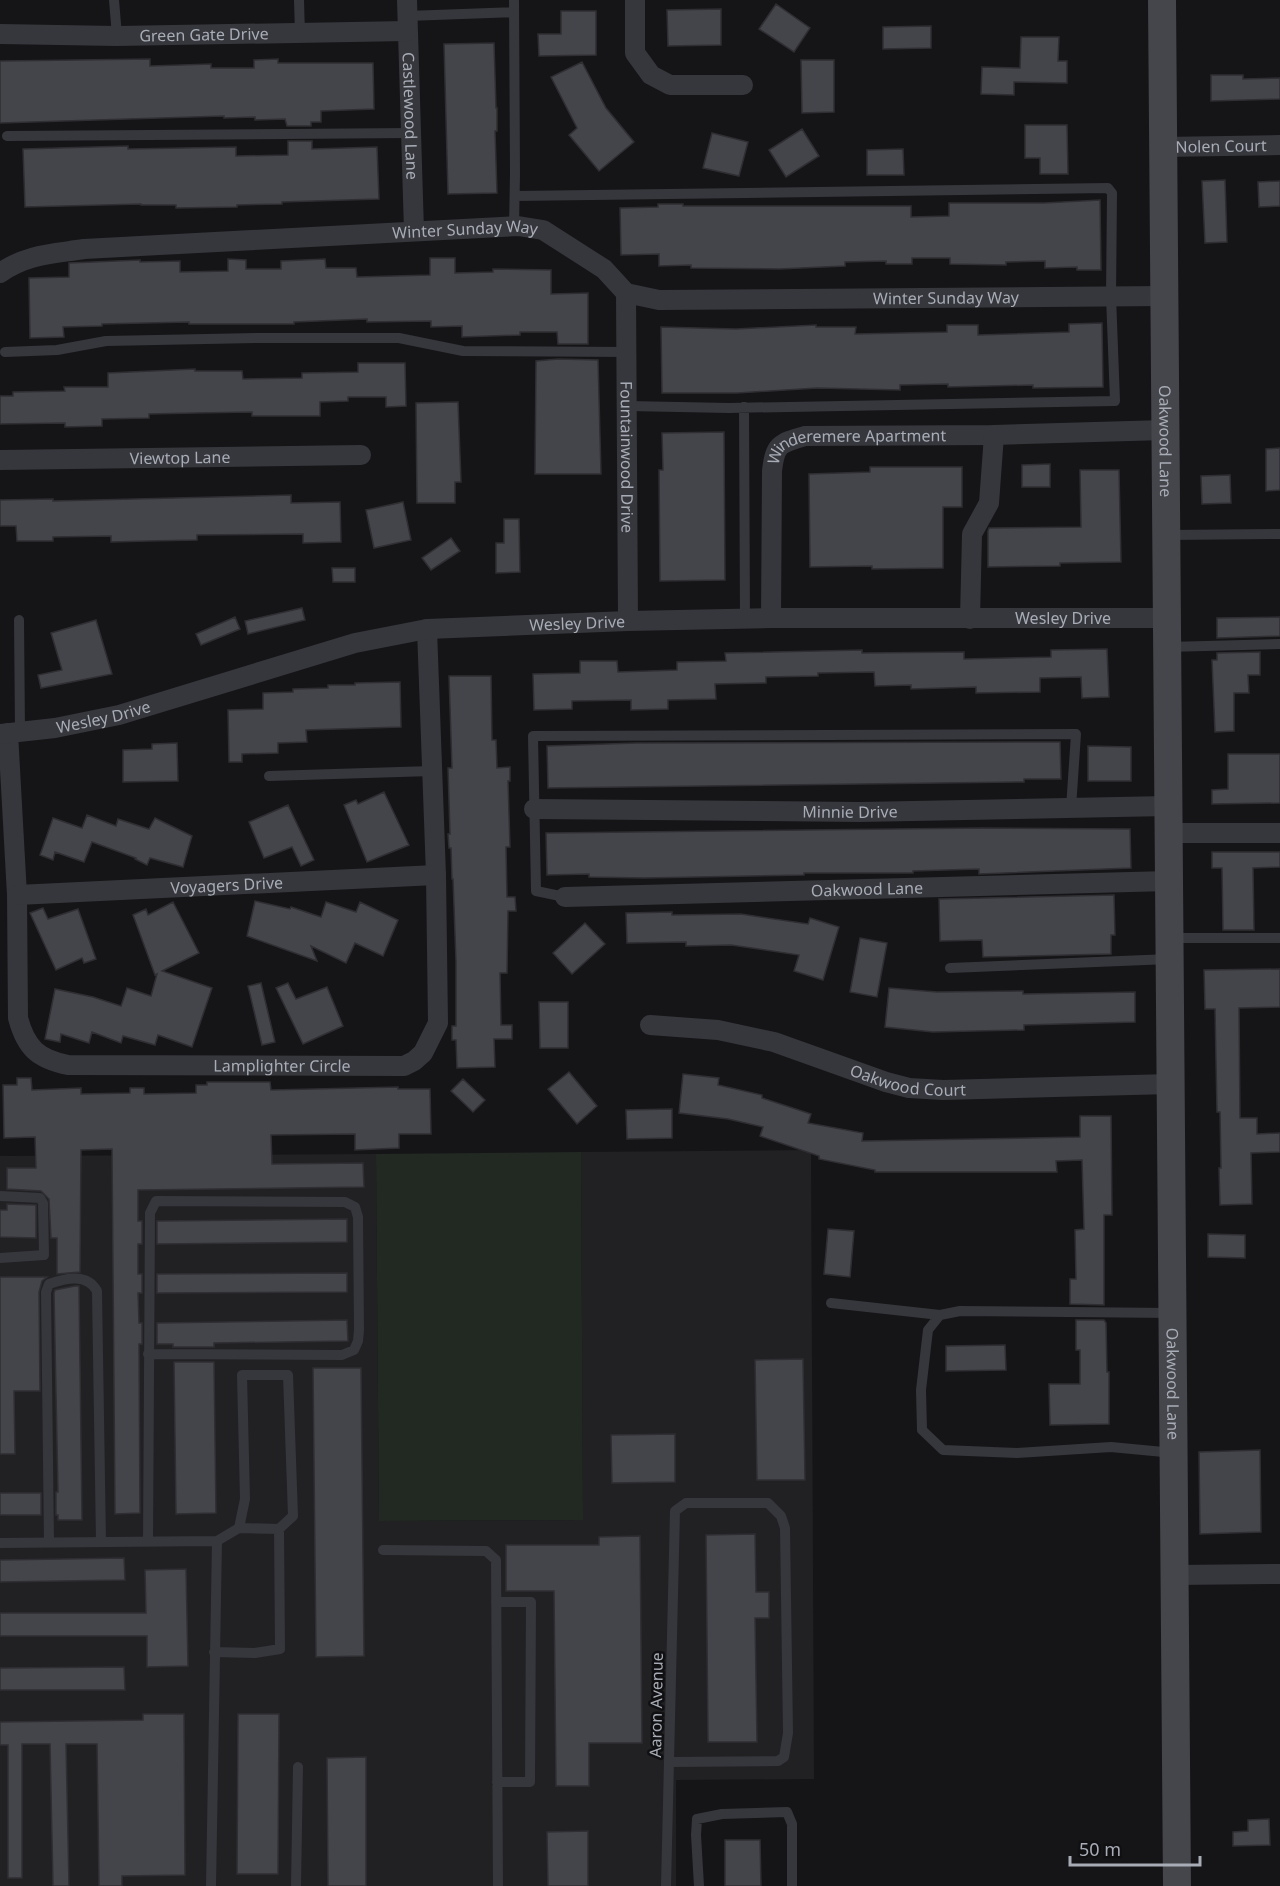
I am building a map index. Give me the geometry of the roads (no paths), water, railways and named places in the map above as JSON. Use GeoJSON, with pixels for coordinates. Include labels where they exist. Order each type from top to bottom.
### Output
{"type":"FeatureCollection","features":[{"type":"Feature","properties":{"kind":"street"},"geometry":{"type":"LineString","coordinates":[[635,0],[635,53],[651,75],[670,85],[743,86]]}},
{"type":"Feature","properties":{"kind":"street","name":"Oakwood Lane"},"geometry":{"type":"LineString","coordinates":[[1162,0],[1177,1886]]}},
{"type":"Feature","properties":{"kind":"street","name":"Green Gate Drive"},"geometry":{"type":"LineString","coordinates":[[0,34],[117,36],[300,34],[407,16]]}},
{"type":"Feature","properties":{"kind":"street","name":"Castlewood Lane"},"geometry":{"type":"LineString","coordinates":[[407,16],[414,231]]}},
{"type":"Feature","properties":{"kind":"street","name":"Nolen Court"},"geometry":{"type":"LineString","coordinates":[[1163,147],[1280,146]]}},
{"type":"Feature","properties":{"kind":"street","name":"Winter Sunday Way"},"geometry":{"type":"LineString","coordinates":[[0,273],[11,265],[32,256],[84,249],[514,226],[543,231],[604,269],[626,293],[659,300],[1164,296]]}},
{"type":"Feature","properties":{"kind":"street","name":"Fountainwood Drive"},"geometry":{"type":"LineString","coordinates":[[626,293],[628,621]]}},
{"type":"Feature","properties":{"kind":"street","name":"Winderemere Apartment"},"geometry":{"type":"LineString","coordinates":[[771,618],[772,471],[774,453],[786,441],[805,436],[994,435],[1166,430]]}},
{"type":"Feature","properties":{"kind":"street"},"geometry":{"type":"LineString","coordinates":[[969,619],[972,534],[989,503],[994,435]]}},
{"type":"Feature","properties":{"kind":"street","name":"Viewtop Lane"},"geometry":{"type":"LineString","coordinates":[[0,460],[361,455]]}},
{"type":"Feature","properties":{"kind":"street","name":"Wesley Drive"},"geometry":{"type":"LineString","coordinates":[[10,733],[55,728],[119,715],[355,643],[427,629],[771,618],[1167,618]]}},
{"type":"Feature","properties":{"kind":"street","name":"Lamplighter Circle"},"geometry":{"type":"LineString","coordinates":[[10,733],[17,896],[18,1018],[22,1035],[36,1052],[51,1062],[68,1065],[404,1066],[423,1053],[438,1023],[436,875],[427,629]]}},
{"type":"Feature","properties":{"kind":"street","name":"Minnie Drive"},"geometry":{"type":"LineString","coordinates":[[534,809],[860,812],[1071,808],[1280,833]]}},
{"type":"Feature","properties":{"kind":"street","name":"Voyagers Drive"},"geometry":{"type":"LineString","coordinates":[[17,896],[436,875]]}},
{"type":"Feature","properties":{"kind":"street","name":"Oakwood Lane"},"geometry":{"type":"LineString","coordinates":[[565,897],[1169,881]]}},
{"type":"Feature","properties":{"kind":"street","name":"Oakwood Court"},"geometry":{"type":"LineString","coordinates":[[650,1025],[718,1030],[774,1042],[909,1088],[943,1090],[1171,1084]]}},
{"type":"Feature","properties":{"kind":"street"},"geometry":{"type":"LineString","coordinates":[[1175,1575],[1280,1574]]}},
{"type":"Feature","properties":{"kind":"lane"},"geometry":{"type":"LineString","coordinates":[[114,0],[117,36]]}},
{"type":"Feature","properties":{"kind":"lane"},"geometry":{"type":"LineString","coordinates":[[299,0],[300,34]]}},
{"type":"Feature","properties":{"kind":"lane"},"geometry":{"type":"LineString","coordinates":[[514,0],[514,226]]}},
{"type":"Feature","properties":{"kind":"lane"},"geometry":{"type":"LineString","coordinates":[[407,16],[514,12]]}},
{"type":"Feature","properties":{"kind":"lane"},"geometry":{"type":"LineString","coordinates":[[7,136],[410,133]]}},
{"type":"Feature","properties":{"kind":"lane"},"geometry":{"type":"LineString","coordinates":[[514,196],[1108,188],[1112,193],[1111,296],[1115,401],[744,407],[628,406]]}},
{"type":"Feature","properties":{"kind":"lane"},"geometry":{"type":"LineString","coordinates":[[5,352],[57,350],[106,341],[399,338],[463,351],[628,352]]}},
{"type":"Feature","properties":{"kind":"lane"},"geometry":{"type":"LineString","coordinates":[[744,407],[745,619]]}},
{"type":"Feature","properties":{"kind":"lane"},"geometry":{"type":"LineString","coordinates":[[1166,535],[1280,534]]}},
{"type":"Feature","properties":{"kind":"lane"},"geometry":{"type":"LineString","coordinates":[[10,733],[19,620]]}},
{"type":"Feature","properties":{"kind":"lane"},"geometry":{"type":"LineString","coordinates":[[1167,647],[1280,644]]}},
{"type":"Feature","properties":{"kind":"lane"},"geometry":{"type":"LineString","coordinates":[[565,897],[536,891],[533,736],[1076,734],[1071,808]]}},
{"type":"Feature","properties":{"kind":"lane"},"geometry":{"type":"LineString","coordinates":[[269,776],[432,771]]}},
{"type":"Feature","properties":{"kind":"lane"},"geometry":{"type":"LineString","coordinates":[[950,968],[1280,938]]}},
{"type":"Feature","properties":{"kind":"lane"},"geometry":{"type":"LineString","coordinates":[[0,1196],[40,1198],[43,1203],[44,1255],[0,1258]]}},
{"type":"Feature","properties":{"kind":"lane"},"geometry":{"type":"LineString","coordinates":[[148,1354],[342,1355],[354,1350],[359,1330],[358,1217],[355,1207],[345,1202],[156,1201],[150,1213],[148,1354],[148,1542]]}},
{"type":"Feature","properties":{"kind":"lane"},"geometry":{"type":"LineString","coordinates":[[49,1543],[46,1292],[49,1284],[84,1279],[93,1283],[97,1291],[102,1542]]}},
{"type":"Feature","properties":{"kind":"lane"},"geometry":{"type":"LineString","coordinates":[[831,1303],[940,1315],[960,1311],[1173,1313]]}},
{"type":"Feature","properties":{"kind":"lane"},"geometry":{"type":"LineString","coordinates":[[940,1315],[928,1330],[921,1390],[922,1430],[942,1450],[1017,1453],[1111,1447],[1174,1453]]}},
{"type":"Feature","properties":{"kind":"lane"},"geometry":{"type":"LineString","coordinates":[[0,1544],[217,1541],[239,1528],[279,1529],[293,1516],[288,1375],[242,1375],[245,1499],[239,1528]]}},
{"type":"Feature","properties":{"kind":"lane","name":"Aaron Avenue"},"geometry":{"type":"LineString","coordinates":[[666,1886],[675,1511],[686,1503],[768,1503],[781,1516],[785,1528],[788,1733],[784,1757],[778,1761],[669,1762]]}},
{"type":"Feature","properties":{"kind":"lane"},"geometry":{"type":"LineString","coordinates":[[214,1652],[255,1653],[280,1649],[279,1529]]}},
{"type":"Feature","properties":{"kind":"lane"},"geometry":{"type":"LineString","coordinates":[[211,1886],[217,1541]]}},
{"type":"Feature","properties":{"kind":"lane"},"geometry":{"type":"LineString","coordinates":[[383,1550],[486,1551],[496,1560],[498,1886]]}},
{"type":"Feature","properties":{"kind":"lane"},"geometry":{"type":"LineString","coordinates":[[496,1602],[531,1602],[530,1782],[497,1782]]}},
{"type":"Feature","properties":{"kind":"lane"},"geometry":{"type":"LineString","coordinates":[[296,1886],[298,1767]]}},
{"type":"Feature","properties":{"kind":"lane"},"geometry":{"type":"LineString","coordinates":[[699,1886],[696,1835],[698,1819],[722,1814],[787,1812],[792,1824],[792,1886]]}}]}
